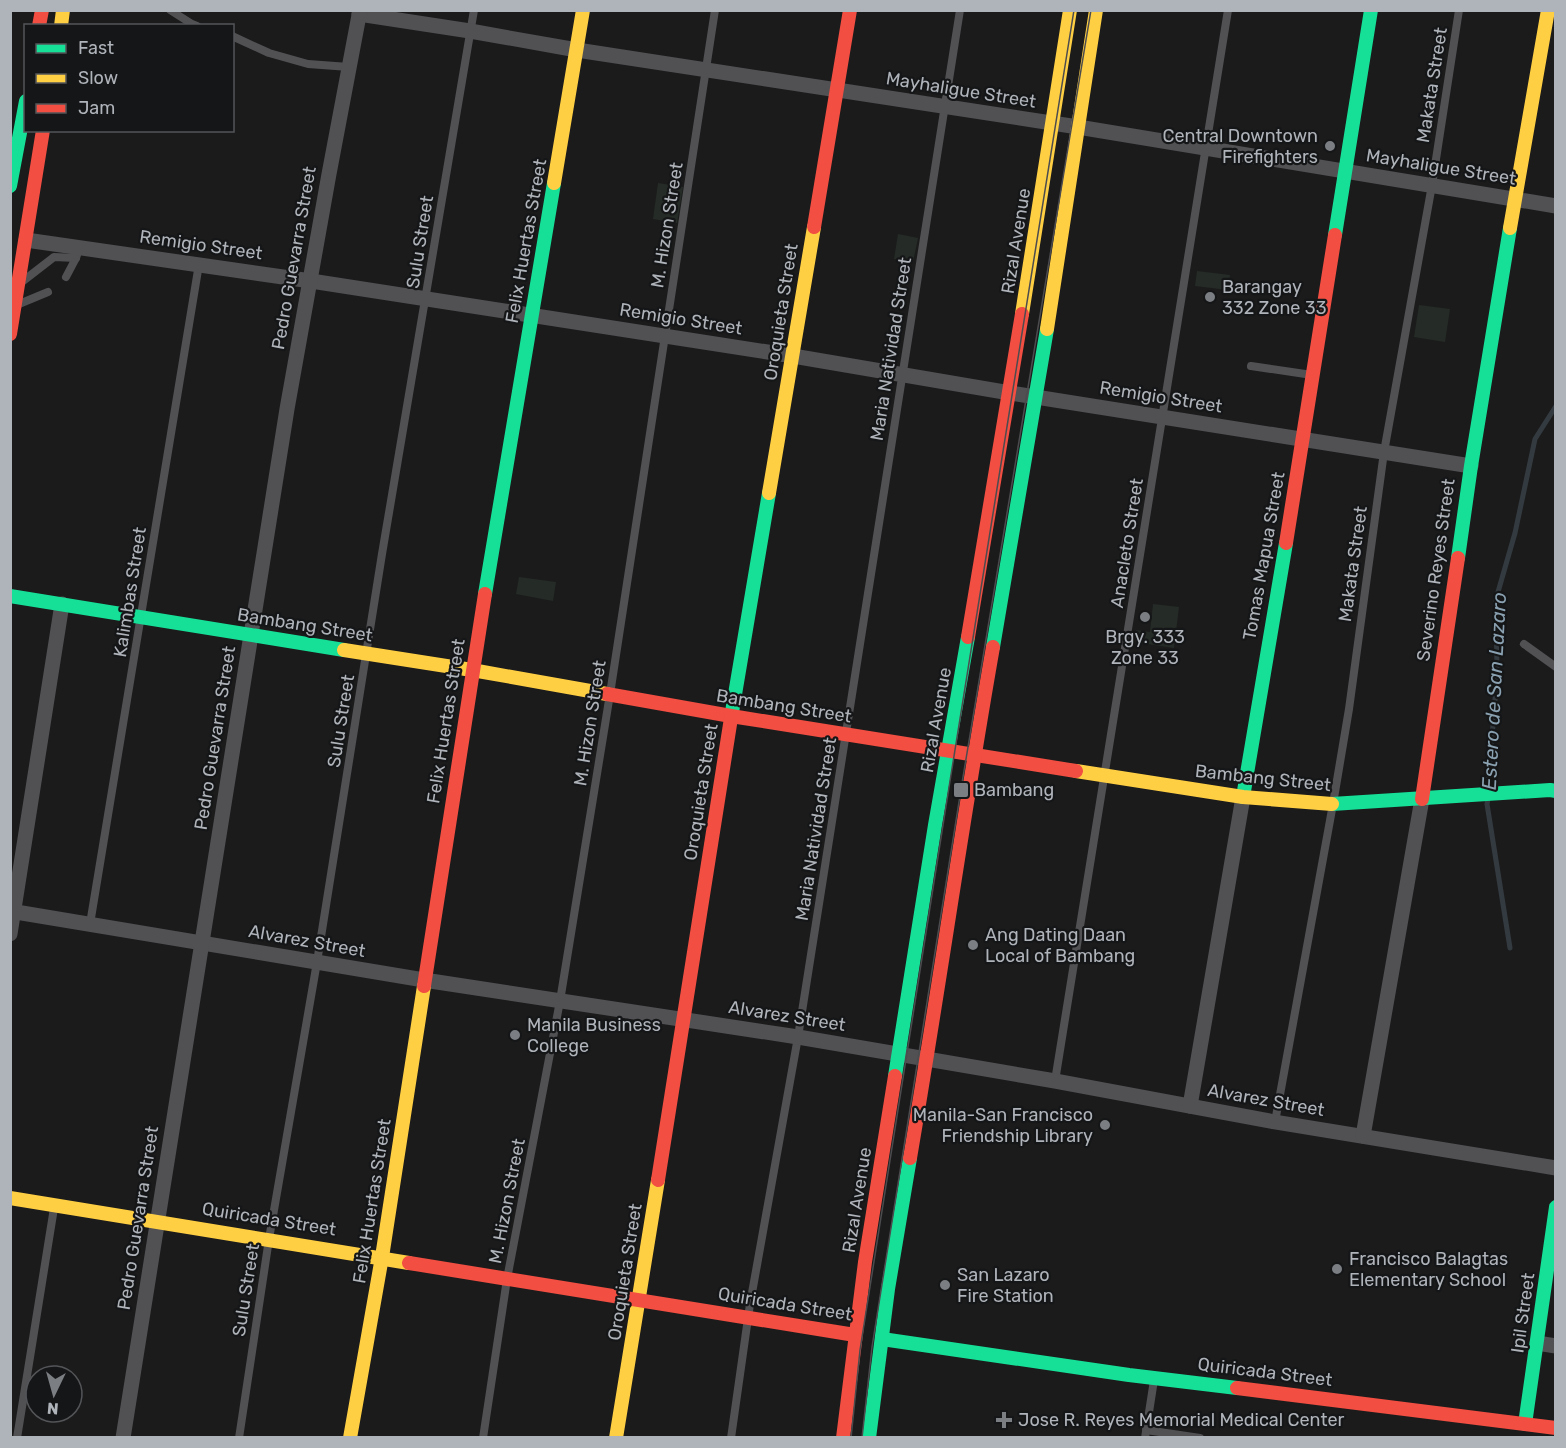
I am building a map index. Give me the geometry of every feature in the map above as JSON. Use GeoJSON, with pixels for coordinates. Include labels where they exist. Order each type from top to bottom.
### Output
{"type":"FeatureCollection","features":[{"type":"Feature","properties":{"kind":"street","name":"Felix Huertas Street"},"geometry":{"type":"LineString","coordinates":[[350,1437],[382,1257],[472,670],[583,10]]}},
{"type":"Feature","properties":{"kind":"street","name":"Oroquieta Street"},"geometry":{"type":"LineString","coordinates":[[616,1437],[731,716],[850,10]]}},
{"type":"Feature","properties":{"kind":"street","name":"Rizal Avenue"},"geometry":{"type":"LineString","coordinates":[[843,1437],[862,1285],[933,837],[1010,393],[1070,10]]}},
{"type":"Feature","properties":{"kind":"street"},"geometry":{"type":"LineString","coordinates":[[869,1437],[888,1289],[1036,397],[1096,10]]}},
{"type":"Feature","properties":{"kind":"street","name":"Tomas Mapua Street"},"geometry":{"type":"LineString","coordinates":[[1190,1106],[1303,439],[1371,10]]}},
{"type":"Feature","properties":{"kind":"street","name":"Mayhaligue Street"},"geometry":{"type":"LineString","coordinates":[[360,12],[577,50],[1053,124],[1556,206]]}},
{"type":"Feature","properties":{"kind":"street","name":"Pedro Guevarra Street"},"geometry":{"type":"LineString","coordinates":[[123,1437],[287,409],[328,174],[360,12]]}},
{"type":"Feature","properties":{"kind":"street","name":"Severino Reyes Street"},"geometry":{"type":"LineString","coordinates":[[1364,1136],[1422,799],[1471,466],[1515,199],[1550,20]]}},
{"type":"Feature","properties":{"kind":"street"},"geometry":{"type":"LineString","coordinates":[[10,186],[16,119],[24,105]]}},
{"type":"Feature","properties":{"kind":"street"},"geometry":{"type":"LineString","coordinates":[[10,334],[44,132]]}},
{"type":"Feature","properties":{"kind":"street","name":"Remigio Street"},"geometry":{"type":"LineString","coordinates":[[26,240],[55,250],[199,264],[793,356],[1471,466]]}},
{"type":"Feature","properties":{"kind":"street","name":"Bambang Street"},"geometry":{"type":"LineString","coordinates":[[10,596],[472,670],[731,716],[1243,797],[1333,804],[1556,791]]}},
{"type":"Feature","properties":{"kind":"street"},"geometry":{"type":"LineString","coordinates":[[10,934],[62,604]]}},
{"type":"Feature","properties":{"kind":"street","name":"Alvarez Street"},"geometry":{"type":"LineString","coordinates":[[12,911],[424,980],[798,1037],[1275,1122],[1556,1168]]}},
{"type":"Feature","properties":{"kind":"street","name":"Quiricada Street"},"geometry":{"type":"LineString","coordinates":[[10,1197],[855,1335],[1509,1426],[1525,1424],[1556,1428]]}},
{"type":"Feature","properties":{"kind":"street","name":"Ipil Street"},"geometry":{"type":"LineString","coordinates":[[1525,1424],[1556,1207]]}},
{"type":"Feature","properties":{"kind":"street"},"geometry":{"type":"LineString","coordinates":[[862,1285],[888,1289]]}},
{"type":"Feature","properties":{"kind":"street"},"geometry":{"type":"LineString","coordinates":[[1537,1343],[1556,1346]]}},
{"type":"Feature","properties":{"kind":"lane"},"geometry":{"type":"LineString","coordinates":[[170,10],[194,24]]}},
{"type":"Feature","properties":{"kind":"lane","name":"Sulu Street"},"geometry":{"type":"LineString","coordinates":[[239,1437],[269,1239],[474,10]]}},
{"type":"Feature","properties":{"kind":"lane","name":"M. Hizon Street"},"geometry":{"type":"LineString","coordinates":[[483,1437],[507,1279],[560,1001],[610,694],[715,10]]}},
{"type":"Feature","properties":{"kind":"lane","name":"Maria Natividad Street"},"geometry":{"type":"LineString","coordinates":[[731,1437],[748,1318],[798,1037],[960,10]]}},
{"type":"Feature","properties":{"kind":"lane","name":"Anacleto Street"},"geometry":{"type":"LineString","coordinates":[[1055,1081],[1228,10]]}},
{"type":"Feature","properties":{"kind":"lane","name":"Makata Street"},"geometry":{"type":"LineString","coordinates":[[1275,1122],[1349,709],[1384,452],[1432,185],[1459,10]]}},
{"type":"Feature","properties":{"kind":"lane"},"geometry":{"type":"LineString","coordinates":[[234,37],[269,53],[308,64],[349,67]]}},
{"type":"Feature","properties":{"kind":"lane"},"geometry":{"type":"LineString","coordinates":[[18,285],[55,250]]}},
{"type":"Feature","properties":{"kind":"lane"},"geometry":{"type":"LineString","coordinates":[[66,277],[77,253]]}},
{"type":"Feature","properties":{"kind":"lane","name":"Kalimbas Street"},"geometry":{"type":"LineString","coordinates":[[90,924],[199,264]]}},
{"type":"Feature","properties":{"kind":"lane"},"geometry":{"type":"LineString","coordinates":[[13,307],[48,292]]}},
{"type":"Feature","properties":{"kind":"lane"},"geometry":{"type":"LineString","coordinates":[[1251,366],[1313,375]]}},
{"type":"Feature","properties":{"kind":"lane"},"geometry":{"type":"LineString","coordinates":[[1524,644],[1556,667]]}},
{"type":"Feature","properties":{"kind":"lane"},"geometry":{"type":"LineString","coordinates":[[17,1437],[55,1205]]}},
{"type":"Feature","properties":{"kind":"lane"},"geometry":{"type":"LineString","coordinates":[[1154,1378],[1145,1434],[1200,1437]]}},
{"type":"Feature","properties":{"kind":"shaded area"},"geometry":{"type":"Polygon","coordinates":[[[658,183],[683,187],[677,223],[653,219],[658,183]]]}},
{"type":"Feature","properties":{"kind":"shaded area"},"geometry":{"type":"Polygon","coordinates":[[[898,234],[918,238],[913,262],[894,259],[898,234]]]}},
{"type":"Feature","properties":{"kind":"shaded area"},"geometry":{"type":"Polygon","coordinates":[[[1197,271],[1230,275],[1228,290],[1195,286],[1197,271]]]}},
{"type":"Feature","properties":{"kind":"shaded area"},"geometry":{"type":"Polygon","coordinates":[[[1419,305],[1450,309],[1445,342],[1414,337],[1419,305]]]}},
{"type":"Feature","properties":{"kind":"shaded area"},"geometry":{"type":"Polygon","coordinates":[[[519,577],[556,582],[553,601],[516,594],[519,577]]]}},
{"type":"Feature","properties":{"kind":"shaded area"},"geometry":{"type":"Polygon","coordinates":[[[1153,604],[1179,607],[1174,648],[1134,642],[1136,630],[1150,632],[1153,604]]]}},
{"type":"Feature","properties":{"kind":"waterway","name":"Estero de San Lazaro"},"geometry":{"type":"LineString","coordinates":[[1488,789],[1497,674],[1496,599],[1515,533],[1535,439],[1556,406]]}},
{"type":"Feature","properties":{"kind":"waterway","name":"Estero de San Lazaro"},"geometry":{"type":"LineString","coordinates":[[1488,798],[1487,804],[1510,948]]}},
{"type":"Feature","properties":{"kind":"tram line"},"geometry":{"type":"LineString","coordinates":[[851,1438],[860,1350],[1074,10]]}},
{"type":"Feature","properties":{"kind":"tram line"},"geometry":{"type":"LineString","coordinates":[[862,1438],[872,1347],[962,783],[1091,10]]}},
{"type":"Feature","properties":{"kind":"traffic: fast"},"geometry":{"type":"LineString","coordinates":[[1335,235],[1371,10]]}},
{"type":"Feature","properties":{"kind":"traffic: fast"},"geometry":{"type":"LineString","coordinates":[[10,186],[24,112]]}},
{"type":"Feature","properties":{"kind":"traffic: fast"},"geometry":{"type":"LineString","coordinates":[[485,594],[554,183]]}},
{"type":"Feature","properties":{"kind":"traffic: fast"},"geometry":{"type":"LineString","coordinates":[[1458,558],[1510,228]]}},
{"type":"Feature","properties":{"kind":"traffic: fast"},"geometry":{"type":"LineString","coordinates":[[993,647],[1047,329]]}},
{"type":"Feature","properties":{"kind":"traffic: fast"},"geometry":{"type":"LineString","coordinates":[[731,718],[769,493]]}},
{"type":"Feature","properties":{"kind":"traffic: fast"},"geometry":{"type":"LineString","coordinates":[[1243,797],[1286,543]]}},
{"type":"Feature","properties":{"kind":"traffic: fast"},"geometry":{"type":"LineString","coordinates":[[10,596],[344,650]]}},
{"type":"Feature","properties":{"kind":"traffic: fast"},"geometry":{"type":"LineString","coordinates":[[895,1076],[968,637]]}},
{"type":"Feature","properties":{"kind":"traffic: fast"},"geometry":{"type":"LineString","coordinates":[[1332,804],[1556,791]]}},
{"type":"Feature","properties":{"kind":"traffic: fast"},"geometry":{"type":"LineString","coordinates":[[869,1438],[888,1289],[910,1158]]}},
{"type":"Feature","properties":{"kind":"traffic: fast"},"geometry":{"type":"LineString","coordinates":[[1525,1424],[1556,1207]]}},
{"type":"Feature","properties":{"kind":"traffic: fast"},"geometry":{"type":"LineString","coordinates":[[882,1339],[1129,1375],[1237,1388]]}},
{"type":"Feature","properties":{"kind":"traffic: slow"},"geometry":{"type":"LineString","coordinates":[[61,24],[63,10]]}},
{"type":"Feature","properties":{"kind":"traffic: slow"},"geometry":{"type":"LineString","coordinates":[[554,183],[583,10]]}},
{"type":"Feature","properties":{"kind":"traffic: slow"},"geometry":{"type":"LineString","coordinates":[[1022,314],[1070,10]]}},
{"type":"Feature","properties":{"kind":"traffic: slow"},"geometry":{"type":"LineString","coordinates":[[1047,329],[1096,10]]}},
{"type":"Feature","properties":{"kind":"traffic: slow"},"geometry":{"type":"LineString","coordinates":[[1510,228],[1548,10]]}},
{"type":"Feature","properties":{"kind":"traffic: slow"},"geometry":{"type":"LineString","coordinates":[[769,493],[814,227]]}},
{"type":"Feature","properties":{"kind":"traffic: slow"},"geometry":{"type":"LineString","coordinates":[[344,650],[607,694]]}},
{"type":"Feature","properties":{"kind":"traffic: slow"},"geometry":{"type":"LineString","coordinates":[[1076,771],[1243,797],[1332,804]]}},
{"type":"Feature","properties":{"kind":"traffic: slow"},"geometry":{"type":"LineString","coordinates":[[350,1438],[382,1257],[424,986]]}},
{"type":"Feature","properties":{"kind":"traffic: slow"},"geometry":{"type":"LineString","coordinates":[[616,1438],[658,1180]]}},
{"type":"Feature","properties":{"kind":"traffic: slow"},"geometry":{"type":"LineString","coordinates":[[10,1198],[409,1263]]}},
{"type":"Feature","properties":{"kind":"traffic: jam"},"geometry":{"type":"LineString","coordinates":[[39,24],[42,10]]}},
{"type":"Feature","properties":{"kind":"traffic: jam"},"geometry":{"type":"LineString","coordinates":[[814,227],[850,10]]}},
{"type":"Feature","properties":{"kind":"traffic: jam"},"geometry":{"type":"LineString","coordinates":[[10,334],[43,132]]}},
{"type":"Feature","properties":{"kind":"traffic: jam"},"geometry":{"type":"LineString","coordinates":[[1286,543],[1335,235]]}},
{"type":"Feature","properties":{"kind":"traffic: jam"},"geometry":{"type":"LineString","coordinates":[[968,637],[1022,314]]}},
{"type":"Feature","properties":{"kind":"traffic: jam"},"geometry":{"type":"LineString","coordinates":[[1422,799],[1458,558]]}},
{"type":"Feature","properties":{"kind":"traffic: jam"},"geometry":{"type":"LineString","coordinates":[[424,986],[485,594]]}},
{"type":"Feature","properties":{"kind":"traffic: jam"},"geometry":{"type":"LineString","coordinates":[[910,1158],[993,647]]}},
{"type":"Feature","properties":{"kind":"traffic: jam"},"geometry":{"type":"LineString","coordinates":[[607,694],[1076,771]]}},
{"type":"Feature","properties":{"kind":"traffic: jam"},"geometry":{"type":"LineString","coordinates":[[658,1180],[731,718]]}},
{"type":"Feature","properties":{"kind":"traffic: jam"},"geometry":{"type":"LineString","coordinates":[[843,1438],[865,1262],[895,1076]]}},
{"type":"Feature","properties":{"kind":"traffic: jam"},"geometry":{"type":"LineString","coordinates":[[409,1263],[855,1335]]}},
{"type":"Feature","properties":{"kind":"traffic: jam"},"geometry":{"type":"LineString","coordinates":[[1237,1388],[1556,1428]]}},
{"type":"Feature","properties":{"kind":"place","name":"Central Downtown Firefighters"},"geometry":{"type":"Point","coordinates":[1330,146]}},
{"type":"Feature","properties":{"kind":"place","name":"Barangay 332 Zone 33"},"geometry":{"type":"Point","coordinates":[1210,297]}},
{"type":"Feature","properties":{"kind":"place","name":"Brgy. 333 Zone 33"},"geometry":{"type":"Point","coordinates":[1145,617]}},
{"type":"Feature","properties":{"kind":"place","name":"Bambang"},"geometry":{"type":"Point","coordinates":[961,790]}},
{"type":"Feature","properties":{"kind":"place","name":"Ang Dating Daan Local of Bambang"},"geometry":{"type":"Point","coordinates":[973,945]}},
{"type":"Feature","properties":{"kind":"place","name":"Manila Business College"},"geometry":{"type":"Point","coordinates":[515,1035]}},
{"type":"Feature","properties":{"kind":"place","name":"Manila-San Francisco Friendship Library"},"geometry":{"type":"Point","coordinates":[1105,1125]}},
{"type":"Feature","properties":{"kind":"place","name":"Francisco Balagtas Elementary School"},"geometry":{"type":"Point","coordinates":[1337,1269]}},
{"type":"Feature","properties":{"kind":"place","name":"San Lazaro Fire Station"},"geometry":{"type":"Point","coordinates":[945,1285]}},
{"type":"Feature","properties":{"kind":"place","name":"Jose R. Reyes Memorial Medical Center"},"geometry":{"type":"Point","coordinates":[1004,1420]}}]}
